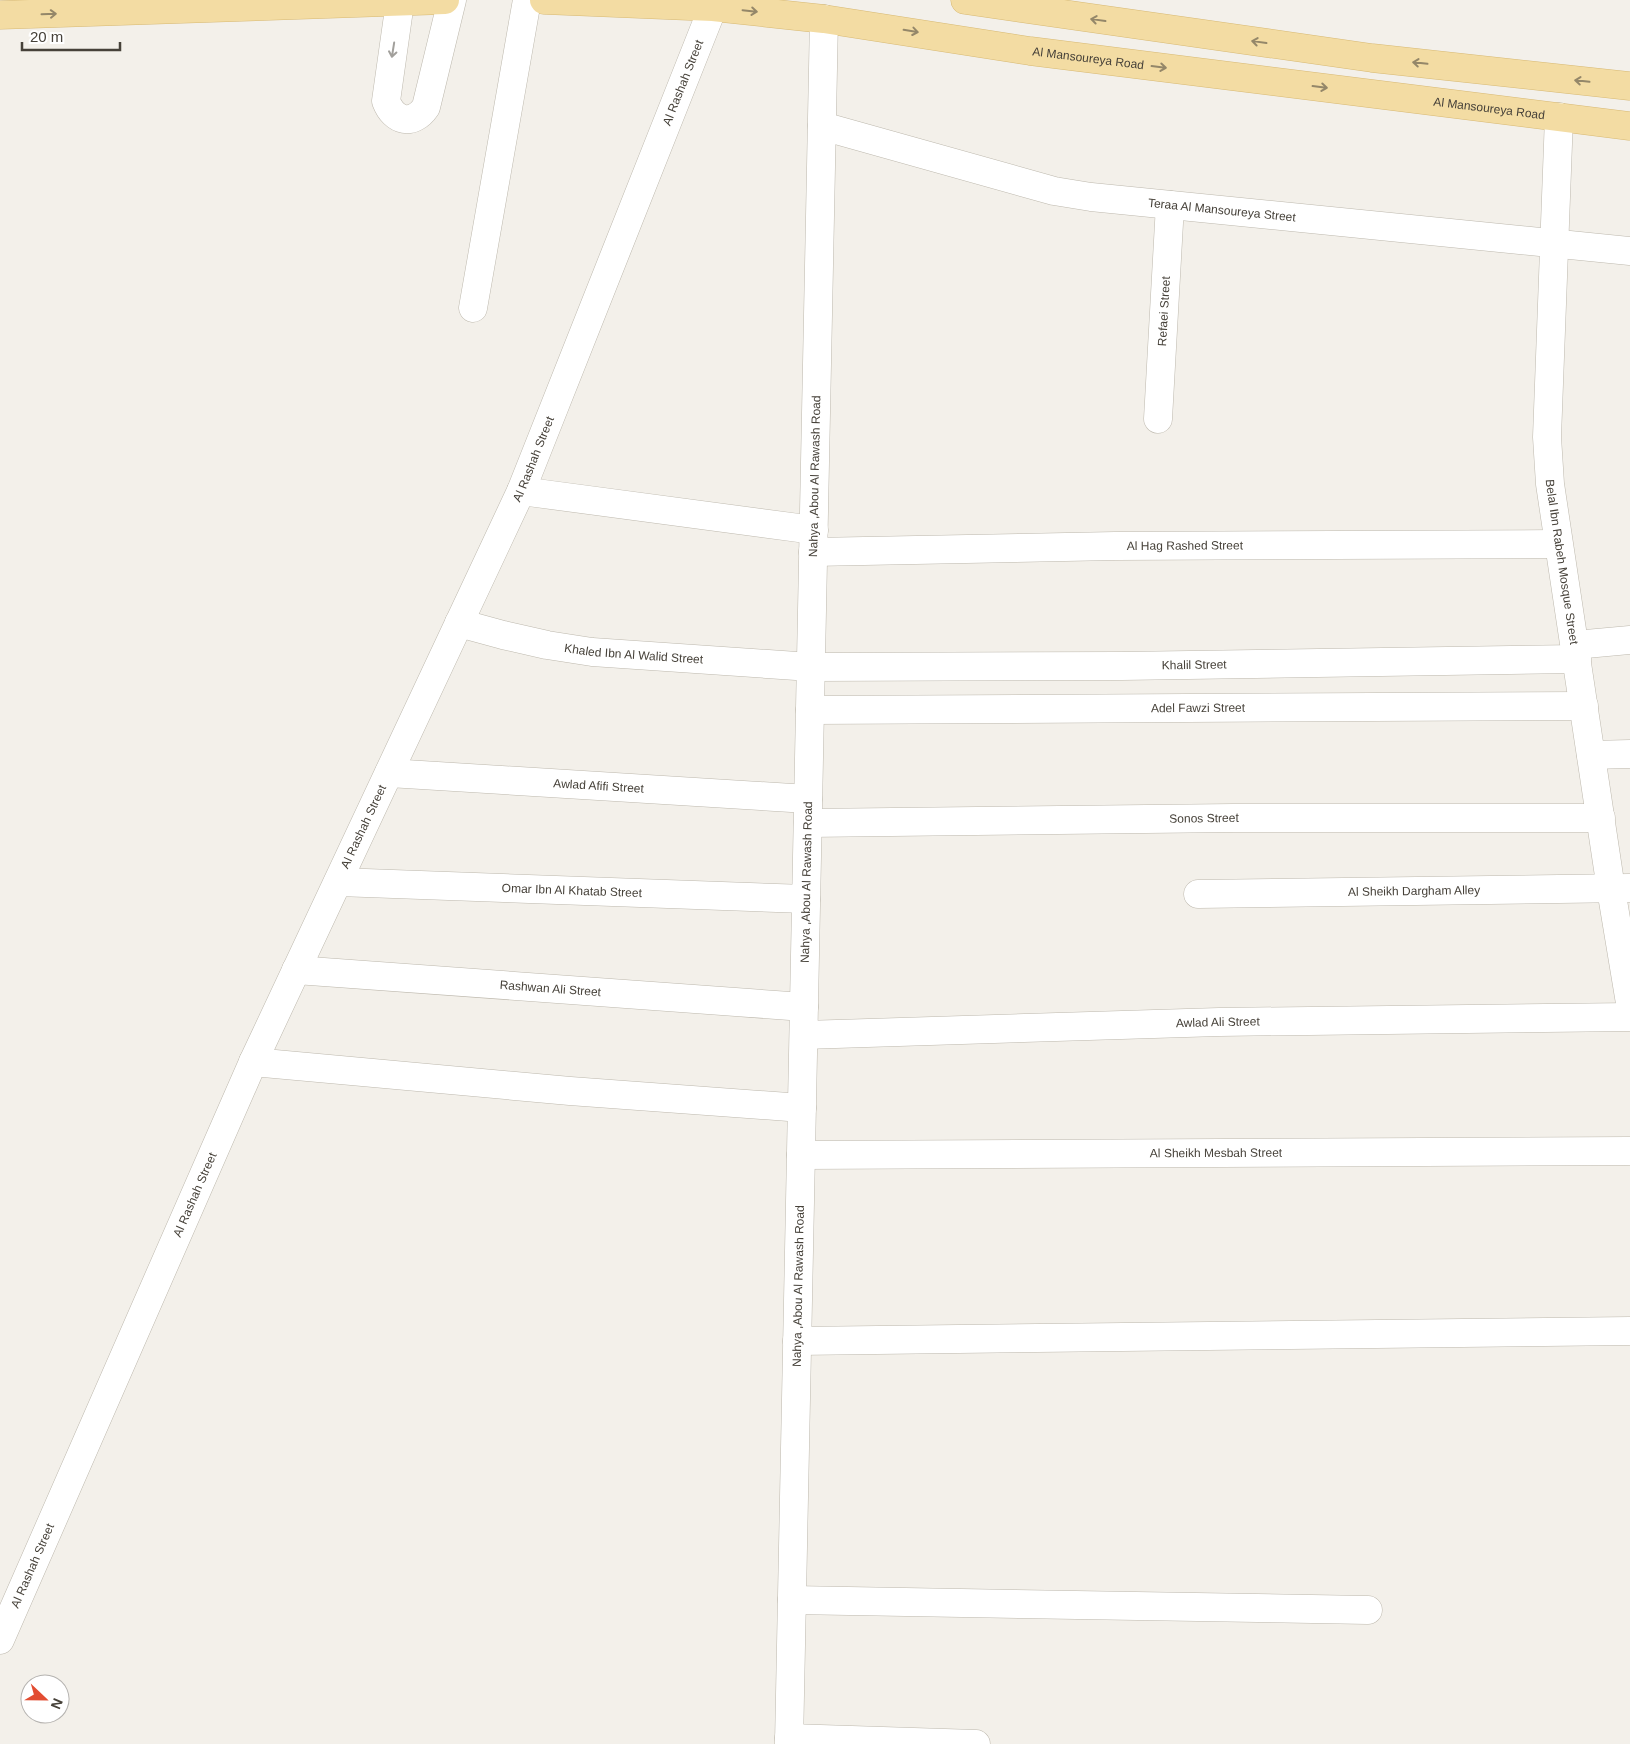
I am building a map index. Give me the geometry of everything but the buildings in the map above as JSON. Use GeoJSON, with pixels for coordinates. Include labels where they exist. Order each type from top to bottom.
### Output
{"type":"FeatureCollection","features":[{"type":"Feature","properties":{"kind":"main road"},"geometry":{"type":"LineString","coordinates":[[0,15],[445,0]]}},
{"type":"Feature","properties":{"kind":"main road","name":"Al Mansoureya Road"},"geometry":{"type":"LineString","coordinates":[[544,0],[713,7],[824,18],[1030,51],[1630,126]]}},
{"type":"Feature","properties":{"kind":"main road"},"geometry":{"type":"LineString","coordinates":[[965,0],[1372,58],[1630,86]]}},
{"type":"Feature","properties":{"kind":"street"},"geometry":{"type":"LineString","coordinates":[[400,2],[386,102],[389,110],[396,116],[404,119],[413,119],[421,114],[426,107],[452,0]]}},
{"type":"Feature","properties":{"kind":"street"},"geometry":{"type":"LineString","coordinates":[[473,308],[526,0]]}},
{"type":"Feature","properties":{"kind":"street","name":"Al Rashah Street"},"geometry":{"type":"LineString","coordinates":[[0,1640],[253,1062],[522,491],[713,7]]}},
{"type":"Feature","properties":{"kind":"street","name":"Nahya ,Abou Al Rawash Road"},"geometry":{"type":"LineString","coordinates":[[789,1741],[824,18]]}},
{"type":"Feature","properties":{"kind":"street","name":"Belal Ibn Rabeh Mosque Street"},"geometry":{"type":"LineString","coordinates":[[1559,118],[1547,437],[1550,484],[1601,818],[1621,888],[1630,1003]]}},
{"type":"Feature","properties":{"kind":"street","name":"Teraa Al Mansoureya Street"},"geometry":{"type":"LineString","coordinates":[[822,126],[1054,191],[1092,197],[1630,251]]}},
{"type":"Feature","properties":{"kind":"street","name":"Refaei Street"},"geometry":{"type":"LineString","coordinates":[[1158,419],[1170,205]]}},
{"type":"Feature","properties":{"kind":"street","name":"Al Hag Rashed Street"},"geometry":{"type":"LineString","coordinates":[[522,491],[813,541],[1125,546],[1558,544]]}},
{"type":"Feature","properties":{"kind":"street","name":"Khaled Ibn Al Walid Street"},"geometry":{"type":"LineString","coordinates":[[459,623],[538,643],[592,652],[811,667]]}},
{"type":"Feature","properties":{"kind":"street","name":"Khalil Street"},"geometry":{"type":"LineString","coordinates":[[811,667],[1112,666],[1576,652],[1630,640]]}},
{"type":"Feature","properties":{"kind":"street","name":"Adel Fawzi Street"},"geometry":{"type":"LineString","coordinates":[[810,710],[1584,706]]}},
{"type":"Feature","properties":{"kind":"street"},"geometry":{"type":"LineString","coordinates":[[1591,755],[1630,754]]}},
{"type":"Feature","properties":{"kind":"street","name":"Awlad Afifi Street"},"geometry":{"type":"LineString","coordinates":[[389,773],[808,811]]}},
{"type":"Feature","properties":{"kind":"street","name":"Sonos Street"},"geometry":{"type":"LineString","coordinates":[[808,811],[1233,818],[1601,818]]}},
{"type":"Feature","properties":{"kind":"street","name":"Omar Ibn Al Khatab Street"},"geometry":{"type":"LineString","coordinates":[[338,882],[806,899]]}},
{"type":"Feature","properties":{"kind":"street","name":"Al Sheikh Dargham Alley"},"geometry":{"type":"LineString","coordinates":[[1198,894],[1621,888]]}},
{"type":"Feature","properties":{"kind":"street","name":"Rashwan Ali Street"},"geometry":{"type":"LineString","coordinates":[[296,970],[804,1007]]}},
{"type":"Feature","properties":{"kind":"street","name":"Awlad Ali Street"},"geometry":{"type":"LineString","coordinates":[[804,1035],[1219,1022],[1630,1017]]}},
{"type":"Feature","properties":{"kind":"street"},"geometry":{"type":"LineString","coordinates":[[253,1062],[570,1091],[802,1108]]}},
{"type":"Feature","properties":{"kind":"street","name":"Al Sheikh Mesbah Street"},"geometry":{"type":"LineString","coordinates":[[801,1155],[1630,1151]]}},
{"type":"Feature","properties":{"kind":"street"},"geometry":{"type":"LineString","coordinates":[[797,1340],[1630,1331]]}},
{"type":"Feature","properties":{"kind":"street"},"geometry":{"type":"LineString","coordinates":[[792,1600],[1368,1610]]}},
{"type":"Feature","properties":{"kind":"street"},"geometry":{"type":"LineString","coordinates":[[789,1741],[976,1744]]}}]}
